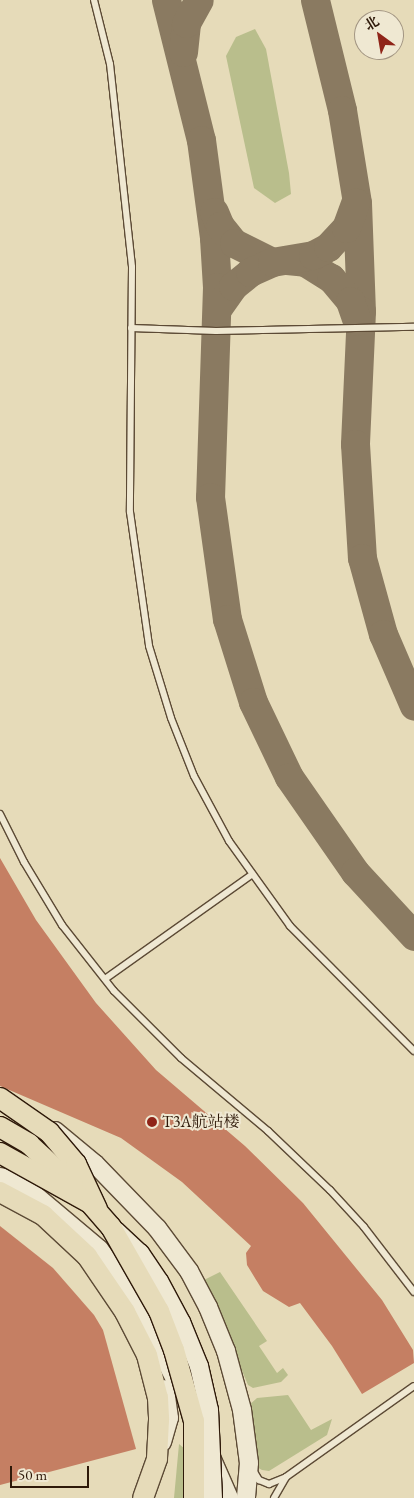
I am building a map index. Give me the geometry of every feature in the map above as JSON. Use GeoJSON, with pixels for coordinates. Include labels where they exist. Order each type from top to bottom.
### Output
{"type":"FeatureCollection","features":[{"type":"Feature","properties":{"kind":"highway"},"geometry":{"type":"LineString","coordinates":[[0,1097],[49,1132],[76,1164],[94,1207]]}},
{"type":"Feature","properties":{"kind":"highway"},"geometry":{"type":"LineString","coordinates":[[0,1127],[46,1158],[94,1207],[111,1227],[159,1311],[177,1359],[194,1421],[194,1498]]}},
{"type":"Feature","properties":{"kind":"highway"},"geometry":{"type":"LineString","coordinates":[[0,1154],[94,1207]]}},
{"type":"Feature","properties":{"kind":"highway"},"geometry":{"type":"LineString","coordinates":[[0,1192],[43,1215],[61,1230],[86,1256],[125,1312],[147,1355],[158,1398],[157,1459],[143,1498]]}},
{"type":"Feature","properties":{"kind":"main road"},"geometry":{"type":"LineString","coordinates":[[0,1097],[19,1104],[68,1141],[118,1187],[174,1248],[208,1307],[226,1351],[242,1410],[249,1463],[246,1498]]}},
{"type":"Feature","properties":{"kind":"main road"},"geometry":{"type":"LineString","coordinates":[[0,1154],[118,1187]]}},
{"type":"Feature","properties":{"kind":"main road"},"geometry":{"type":"LineString","coordinates":[[0,1177],[18,1181],[100,1249],[130,1290],[154,1332],[229,1498]]}},
{"type":"Feature","properties":{"kind":"main road"},"geometry":{"type":"LineString","coordinates":[[111,1227],[140,1253],[159,1281],[181,1322],[199,1366],[209,1410],[214,1498]]}},
{"type":"Feature","properties":{"kind":"main road"},"geometry":{"type":"LineString","coordinates":[[130,1290],[161,1372],[167,1396],[169,1418],[157,1459]]}},
{"type":"Feature","properties":{"kind":"lane"},"geometry":{"type":"LineString","coordinates":[[94,0],[111,74],[132,267],[130,512],[149,646],[171,718],[194,776],[229,841],[290,926],[414,1051]]}},
{"type":"Feature","properties":{"kind":"lane"},"geometry":{"type":"LineString","coordinates":[[131,328],[216,331],[414,327]]}},
{"type":"Feature","properties":{"kind":"lane"},"geometry":{"type":"LineString","coordinates":[[0,814],[39,890],[104,979],[174,1052],[268,1131],[330,1190],[364,1227],[414,1292]]}},
{"type":"Feature","properties":{"kind":"lane"},"geometry":{"type":"LineString","coordinates":[[104,979],[253,874]]}},
{"type":"Feature","properties":{"kind":"lane"},"geometry":{"type":"LineString","coordinates":[[249,1463],[260,1480],[269,1484],[286,1477],[326,1451],[357,1424],[414,1386]]}},
{"type":"Feature","properties":{"kind":"lane"},"geometry":{"type":"LineString","coordinates":[[274,1498],[286,1477]]}},
{"type":"Feature","properties":{"kind":"green space"},"geometry":{"type":"Polygon","coordinates":[[[255,29],[266,49],[289,173],[291,194],[275,203],[254,188],[226,56],[236,37],[255,29]]]}},
{"type":"Feature","properties":{"kind":"green space"},"geometry":{"type":"Polygon","coordinates":[[[220,1272],[267,1341],[259,1346],[277,1373],[283,1368],[288,1375],[281,1382],[253,1388],[248,1385],[204,1280],[220,1272]]]}},
{"type":"Feature","properties":{"kind":"green space"},"geometry":{"type":"Polygon","coordinates":[[[288,1395],[311,1430],[332,1419],[327,1435],[269,1471],[262,1470],[255,1466],[249,1405],[257,1398],[288,1395]]]}},
{"type":"Feature","properties":{"kind":"green space"},"geometry":{"type":"Polygon","coordinates":[[[179,1444],[203,1464],[224,1498],[174,1498],[179,1444]]]}},
{"type":"Feature","properties":{"kind":"building","name":"T3A航站楼"},"geometry":{"type":"Polygon","coordinates":[[[0,858],[36,920],[96,1003],[156,1070],[245,1146],[303,1203],[382,1300],[413,1350],[414,1363],[362,1394],[332,1346],[300,1303],[289,1307],[263,1291],[247,1265],[246,1253],[251,1246],[182,1182],[121,1138],[0,1086],[0,858]]]}},
{"type":"Feature","properties":{"kind":"building"},"geometry":{"type":"Polygon","coordinates":[[[0,1226],[53,1268],[94,1315],[103,1330],[136,1449],[0,1485],[0,1226]]]}},
{"type":"Feature","properties":{"kind":"taxiway"},"geometry":{"type":"LineString","coordinates":[[166,0],[201,140],[214,238],[217,287],[210,497],[227,619],[253,702],[289,777],[355,872],[414,936]]}},
{"type":"Feature","properties":{"kind":"taxiway"},"geometry":{"type":"LineString","coordinates":[[183,52],[186,23],[199,0]]}},
{"type":"Feature","properties":{"kind":"taxiway"},"geometry":{"type":"LineString","coordinates":[[315,0],[342,110],[357,203],[361,311],[355,444],[362,558],[383,634],[414,706]]}},
{"type":"Feature","properties":{"kind":"taxiway"},"geometry":{"type":"LineString","coordinates":[[217,309],[233,286],[250,272],[272,262],[313,255],[328,247],[346,228],[355,203]]}},
{"type":"Feature","properties":{"kind":"taxiway"},"geometry":{"type":"LineString","coordinates":[[214,212],[220,226],[234,243],[272,262]]}},
{"type":"Feature","properties":{"kind":"taxiway"},"geometry":{"type":"LineString","coordinates":[[287,260],[305,262],[331,278],[350,301],[357,321]]}},
{"type":"Feature","properties":{"kind":"place","name":"T3A航站楼"},"geometry":{"type":"Point","coordinates":[152,1122]}}]}
